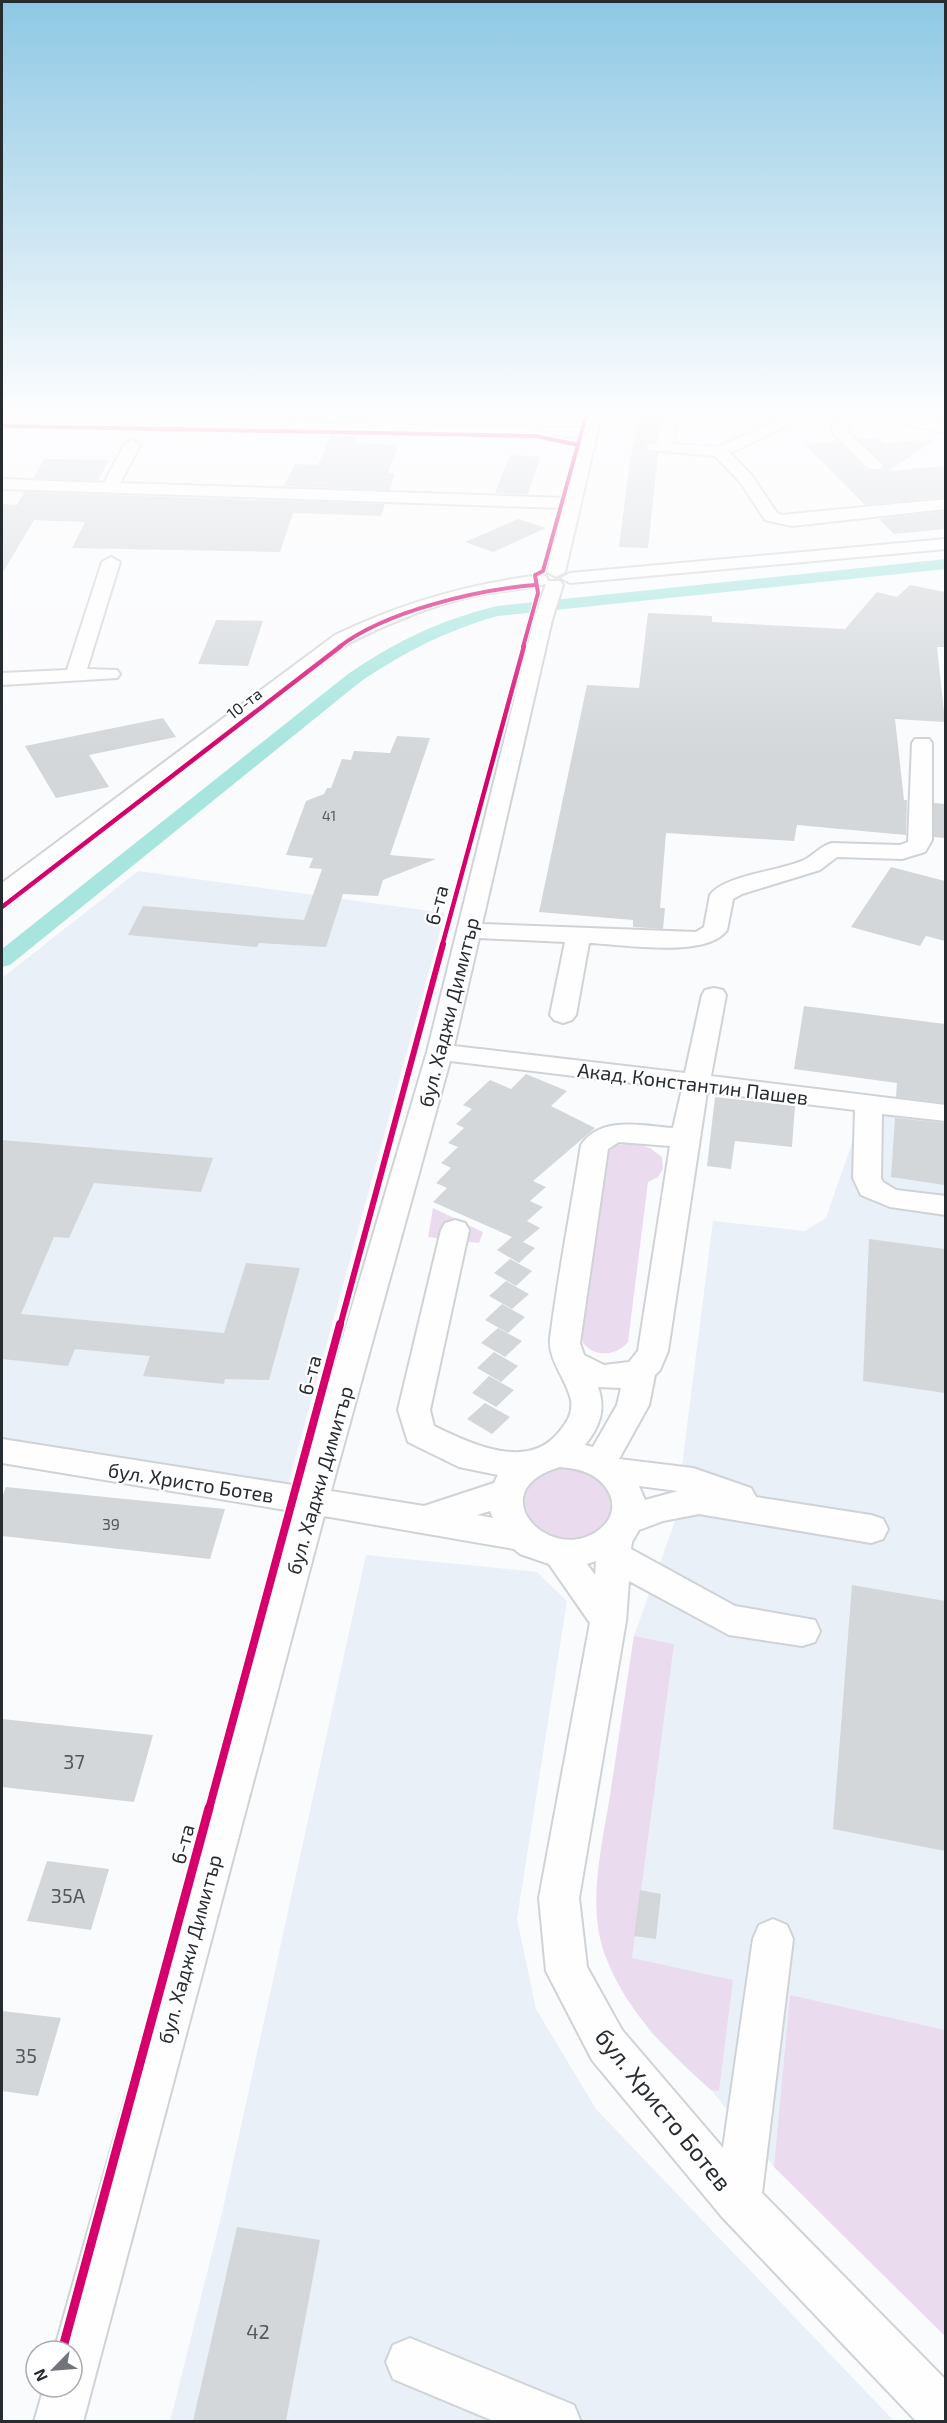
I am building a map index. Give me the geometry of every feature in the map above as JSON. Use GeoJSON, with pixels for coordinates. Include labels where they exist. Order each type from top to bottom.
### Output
{"type":"FeatureCollection","features":[{"type":"Feature","properties":{"kind":"street","name":"бул. Хаджи Димитър"},"geometry":{"type":"LineString","coordinates":[[81,2339],[312,1500],[440,1052],[567,525]]}},
{"type":"Feature","properties":{"kind":"street"},"geometry":{"type":"LineString","coordinates":[[2,894],[342,639],[372,623],[420,605],[499,585],[945,544]]}},
{"type":"Feature","properties":{"kind":"street"},"geometry":{"type":"LineString","coordinates":[[75,676],[111,562]]}},
{"type":"Feature","properties":{"kind":"street"},"geometry":{"type":"LineString","coordinates":[[2,679],[110,674]]}},
{"type":"Feature","properties":{"kind":"street"},"geometry":{"type":"LineString","coordinates":[[469,930],[686,940],[702,938],[715,930],[722,896],[734,889],[812,865],[832,850],[902,852],[914,850],[921,840],[922,744]]}},
{"type":"Feature","properties":{"kind":"street"},"geometry":{"type":"LineString","coordinates":[[563,1014],[578,935]]}},
{"type":"Feature","properties":{"kind":"street"},"geometry":{"type":"LineString","coordinates":[[572,1362],[592,1375],[620,1378],[640,1370],[649,1362],[653,1351],[685,1138],[698,1083],[714,995]]}},
{"type":"Feature","properties":{"kind":"street","name":"Акад. Константин Пашев"},"geometry":{"type":"LineString","coordinates":[[440,1052],[945,1113]]}},
{"type":"Feature","properties":{"kind":"street"},"geometry":{"type":"LineString","coordinates":[[869,1104],[867,1178],[871,1188],[890,1198],[945,1206]]}},
{"type":"Feature","properties":{"kind":"street"},"geometry":{"type":"LineString","coordinates":[[560,1454],[589,1411],[588,1397],[565,1342],[595,1145],[614,1133],[685,1138]]}},
{"type":"Feature","properties":{"kind":"street"},"geometry":{"type":"LineString","coordinates":[[455,1230],[414,1410],[419,1433],[471,1458],[524,1466]]}},
{"type":"Feature","properties":{"kind":"street"},"geometry":{"type":"LineString","coordinates":[[607,1466],[633,1404],[640,1370]]}},
{"type":"Feature","properties":{"kind":"street","name":"бул. Христо Ботев"},"geometry":{"type":"LineString","coordinates":[[2,1451],[312,1500],[523,1537]]}},
{"type":"Feature","properties":{"kind":"street"},"geometry":{"type":"LineString","coordinates":[[773,1513],[700,1481],[607,1466],[574,1454],[540,1458],[524,1466],[508,1482],[505,1493],[507,1516],[523,1537],[545,1550],[559,1552],[589,1550],[618,1538],[652,1509],[699,1501],[871,1529]]}},
{"type":"Feature","properties":{"kind":"street"},"geometry":{"type":"LineString","coordinates":[[607,1466],[622,1482],[628,1494],[630,1508],[618,1538]]}},
{"type":"Feature","properties":{"kind":"street"},"geometry":{"type":"LineString","coordinates":[[425,1519],[505,1493]]}},
{"type":"Feature","properties":{"kind":"street"},"geometry":{"type":"LineString","coordinates":[[618,1538],[729,1620],[802,1631]]}},
{"type":"Feature","properties":{"kind":"street","name":"бул. Христо Ботев"},"geometry":{"type":"LineString","coordinates":[[618,1538],[608,1621],[558,1898],[567,1971],[607,2045],[738,2201],[945,2416]]}},
{"type":"Feature","properties":{"kind":"street"},"geometry":{"type":"LineString","coordinates":[[559,1552],[608,1621]]}},
{"type":"Feature","properties":{"kind":"street"},"geometry":{"type":"LineString","coordinates":[[738,2201],[773,1939]]}},
{"type":"Feature","properties":{"kind":"street"},"geometry":{"type":"LineString","coordinates":[[410,2362],[557,2421]]}},
{"type":"Feature","properties":{"kind":"street"},"geometry":{"type":"LineString","coordinates":[[58,2421],[64,2399]]}},
{"type":"Feature","properties":{"kind":"shaded area"},"geometry":{"type":"Polygon","coordinates":[[[138,871],[445,913],[285,1496],[2,1450],[2,978],[138,871]]]}},
{"type":"Feature","properties":{"kind":"shaded area"},"geometry":{"type":"Polygon","coordinates":[[[863,1111],[945,1123],[945,2336],[774,2167],[711,2090],[651,2033],[624,1993],[605,1955],[597,1912],[599,1871],[634,1636],[675,1521],[713,1221],[805,1231],[826,1218],[863,1111]]]}},
{"type":"Feature","properties":{"kind":"shaded area"},"geometry":{"type":"Polygon","coordinates":[[[633,1143],[650,1148],[662,1157],[663,1169],[658,1177],[648,1182],[628,1342],[616,1351],[595,1352],[584,1343],[580,1336],[605,1153],[617,1145],[633,1143]]]}},
{"type":"Feature","properties":{"kind":"shaded area"},"geometry":{"type":"Polygon","coordinates":[[[433,1208],[483,1232],[479,1243],[428,1237],[433,1208]]]}},
{"type":"Feature","properties":{"kind":"shaded area"},"geometry":{"type":"Polygon","coordinates":[[[549,1462],[606,1475],[618,1518],[577,1545],[529,1532],[513,1494],[549,1462]]]}},
{"type":"Feature","properties":{"kind":"shaded area"},"geometry":{"type":"Polygon","coordinates":[[[366,1555],[537,1572],[567,1601],[517,1919],[536,2009],[596,2109],[894,2421],[170,2422],[222,2213],[366,1555]]]}},
{"type":"Feature","properties":{"kind":"shaded area"},"geometry":{"type":"Polygon","coordinates":[[[634,1636],[674,1644],[632,1958],[733,1980],[719,2091],[711,2090],[649,2029],[624,1994],[605,1955],[599,1935],[596,1894],[598,1872],[634,1636]]]}},
{"type":"Feature","properties":{"kind":"shaded area"},"geometry":{"type":"Polygon","coordinates":[[[790,1995],[945,2030],[945,2336],[774,2167],[790,1995]]]}},
{"type":"Feature","properties":{"kind":"building"},"geometry":{"type":"Polygon","coordinates":[[[2,525],[31,525],[2,574],[2,525]]]}},
{"type":"Feature","properties":{"kind":"building"},"geometry":{"type":"Polygon","coordinates":[[[83,525],[289,525],[280,552],[72,548],[83,525]]]}},
{"type":"Feature","properties":{"kind":"building"},"geometry":{"type":"Polygon","coordinates":[[[504,525],[537,525],[546,528],[493,552],[465,542],[504,525]]]}},
{"type":"Feature","properties":{"kind":"building"},"geometry":{"type":"Polygon","coordinates":[[[622,525],[650,525],[648,548],[619,547],[622,525]]]}},
{"type":"Feature","properties":{"kind":"building"},"geometry":{"type":"Polygon","coordinates":[[[885,525],[945,525],[945,529],[894,534],[885,525]]]}},
{"type":"Feature","properties":{"kind":"building"},"geometry":{"type":"Polygon","coordinates":[[[910,585],[945,592],[945,647],[937,647],[945,722],[895,719],[904,800],[907,800],[906,835],[797,825],[794,841],[666,833],[660,908],[665,908],[663,929],[633,927],[633,920],[539,912],[587,685],[639,688],[648,613],[712,616],[712,622],[845,629],[877,592],[897,597],[910,585]]]}},
{"type":"Feature","properties":{"kind":"building"},"geometry":{"type":"Polygon","coordinates":[[[216,620],[263,621],[248,666],[198,664],[216,620]]]}},
{"type":"Feature","properties":{"kind":"building"},"geometry":{"type":"Polygon","coordinates":[[[163,718],[176,737],[89,755],[109,787],[56,798],[25,746],[163,718]]]}},
{"type":"Feature","properties":{"kind":"building"},"geometry":{"type":"Polygon","coordinates":[[[397,736],[430,738],[390,855],[436,859],[383,880],[378,896],[343,894],[326,947],[259,943],[257,947],[128,935],[143,906],[304,920],[322,869],[309,868],[313,858],[286,855],[306,801],[324,794],[327,788],[331,788],[342,759],[351,760],[354,751],[390,753],[397,736]]]}},
{"type":"Feature","properties":{"kind":"building"},"geometry":{"type":"Polygon","coordinates":[[[934,803],[945,804],[945,838],[934,837],[934,803]]]}},
{"type":"Feature","properties":{"kind":"building"},"geometry":{"type":"Polygon","coordinates":[[[891,867],[945,881],[945,941],[926,936],[920,946],[851,927],[891,867]]]}},
{"type":"Feature","properties":{"kind":"building"},"geometry":{"type":"Polygon","coordinates":[[[804,1006],[945,1024],[945,1103],[896,1097],[897,1083],[794,1069],[804,1006]]]}},
{"type":"Feature","properties":{"kind":"building"},"geometry":{"type":"Polygon","coordinates":[[[526,1074],[567,1091],[551,1106],[595,1128],[533,1181],[546,1187],[530,1201],[543,1207],[527,1221],[540,1228],[523,1242],[535,1248],[519,1263],[497,1250],[512,1237],[433,1202],[447,1188],[436,1183],[451,1168],[441,1163],[458,1147],[448,1143],[464,1128],[456,1124],[472,1109],[463,1105],[490,1080],[511,1089],[526,1074]]]}},
{"type":"Feature","properties":{"kind":"building"},"geometry":{"type":"Polygon","coordinates":[[[715,1097],[795,1106],[792,1147],[735,1141],[731,1169],[707,1166],[715,1097]]]}},
{"type":"Feature","properties":{"kind":"building"},"geometry":{"type":"Polygon","coordinates":[[[895,1118],[945,1123],[945,1185],[891,1177],[895,1118]]]}},
{"type":"Feature","properties":{"kind":"building"},"geometry":{"type":"Polygon","coordinates":[[[2,1140],[213,1158],[201,1192],[94,1183],[69,1238],[54,1237],[21,1314],[224,1333],[246,1263],[300,1268],[269,1380],[225,1379],[224,1384],[143,1376],[150,1356],[75,1349],[68,1366],[2,1359],[2,1140]]]}},
{"type":"Feature","properties":{"kind":"building"},"geometry":{"type":"Polygon","coordinates":[[[869,1239],[945,1249],[945,1393],[863,1381],[869,1239]]]}},
{"type":"Feature","properties":{"kind":"building"},"geometry":{"type":"Polygon","coordinates":[[[510,1259],[532,1271],[516,1286],[494,1273],[510,1259]]]}},
{"type":"Feature","properties":{"kind":"building"},"geometry":{"type":"Polygon","coordinates":[[[506,1281],[529,1294],[512,1309],[489,1296],[506,1281]]]}},
{"type":"Feature","properties":{"kind":"building"},"geometry":{"type":"Polygon","coordinates":[[[502,1304],[525,1317],[508,1333],[485,1320],[502,1304]]]}},
{"type":"Feature","properties":{"kind":"building"},"geometry":{"type":"Polygon","coordinates":[[[498,1328],[522,1341],[505,1357],[481,1343],[498,1328]]]}},
{"type":"Feature","properties":{"kind":"building"},"geometry":{"type":"Polygon","coordinates":[[[494,1352],[518,1366],[501,1382],[477,1368],[494,1352]]]}},
{"type":"Feature","properties":{"kind":"building"},"geometry":{"type":"Polygon","coordinates":[[[489,1376],[514,1390],[496,1407],[472,1393],[489,1376]]]}},
{"type":"Feature","properties":{"kind":"building"},"geometry":{"type":"Polygon","coordinates":[[[485,1403],[510,1417],[492,1434],[467,1419],[485,1403]]]}},
{"type":"Feature","properties":{"kind":"building"},"geometry":{"type":"Polygon","coordinates":[[[6,1487],[225,1509],[210,1559],[2,1536],[2,1497],[6,1487]]]}},
{"type":"Feature","properties":{"kind":"building"},"geometry":{"type":"Polygon","coordinates":[[[852,1585],[945,1601],[945,1851],[833,1829],[852,1585]]]}},
{"type":"Feature","properties":{"kind":"building"},"geometry":{"type":"Polygon","coordinates":[[[2,1719],[153,1735],[134,1802],[2,1787],[2,1719]]]}},
{"type":"Feature","properties":{"kind":"building"},"geometry":{"type":"Polygon","coordinates":[[[47,1861],[109,1869],[91,1930],[27,1921],[47,1861]]]}},
{"type":"Feature","properties":{"kind":"building"},"geometry":{"type":"Polygon","coordinates":[[[640,1890],[661,1894],[656,1939],[634,1936],[640,1890]]]}},
{"type":"Feature","properties":{"kind":"building"},"geometry":{"type":"Polygon","coordinates":[[[2,2011],[61,2018],[38,2096],[2,2091],[2,2011]]]}},
{"type":"Feature","properties":{"kind":"building"},"geometry":{"type":"Polygon","coordinates":[[[237,2227],[320,2240],[286,2421],[193,2421],[237,2227]]]}},
{"type":"Feature","properties":{"kind":"waterway"},"geometry":{"type":"LineString","coordinates":[[2,960],[354,678],[397,649],[458,622],[497,611],[946,564]]}},
{"type":"Feature","properties":{"kind":"cycle path","name":"6-та"},"geometry":{"type":"LineString","coordinates":[[65,2339],[538,593],[534,580],[535,575],[543,571],[556,525]]}},
{"type":"Feature","properties":{"kind":"cycle path","name":"10-та"},"geometry":{"type":"LineString","coordinates":[[2,907],[347,641],[391,621],[438,604],[487,591],[535,585]]}}]}
